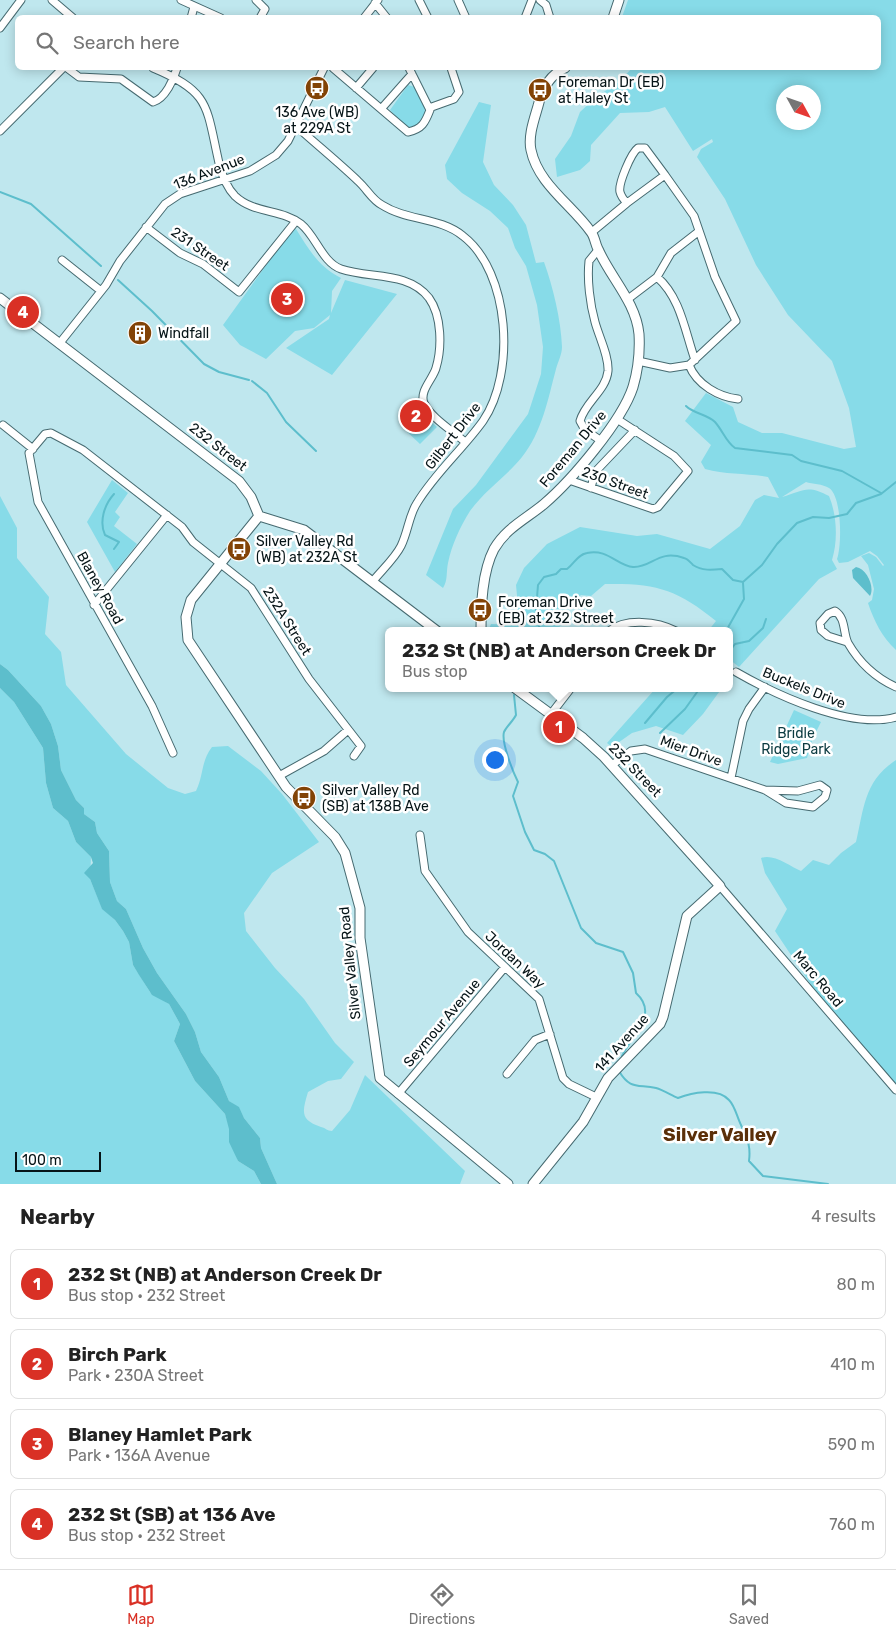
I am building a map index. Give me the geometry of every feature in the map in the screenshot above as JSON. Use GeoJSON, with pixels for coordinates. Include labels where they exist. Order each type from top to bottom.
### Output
{"type":"FeatureCollection","features":[{"type":"Feature","properties":{"kind":"street"},"geometry":{"type":"LineString","coordinates":[[0,28],[3,18],[21,0]]}},
{"type":"Feature","properties":{"kind":"street"},"geometry":{"type":"LineString","coordinates":[[52,0],[70,15]]}},
{"type":"Feature","properties":{"kind":"street"},"geometry":{"type":"LineString","coordinates":[[181,0],[214,15]]}},
{"type":"Feature","properties":{"kind":"street"},"geometry":{"type":"LineString","coordinates":[[256,0],[265,9],[262,15]]}},
{"type":"Feature","properties":{"kind":"street"},"geometry":{"type":"LineString","coordinates":[[419,0],[426,15]]}},
{"type":"Feature","properties":{"kind":"street"},"geometry":{"type":"LineString","coordinates":[[458,0],[465,15]]}},
{"type":"Feature","properties":{"kind":"street"},"geometry":{"type":"LineString","coordinates":[[526,15],[532,0]]}},
{"type":"Feature","properties":{"kind":"street"},"geometry":{"type":"LineString","coordinates":[[540,0],[546,5],[549,15]]}},
{"type":"Feature","properties":{"kind":"street"},"geometry":{"type":"LineString","coordinates":[[614,15],[619,0]]}},
{"type":"Feature","properties":{"kind":"street"},"geometry":{"type":"LineString","coordinates":[[366,15],[377,2],[385,15]]}},
{"type":"Feature","properties":{"kind":"street"},"geometry":{"type":"LineString","coordinates":[[192,15],[194,7]]}},
{"type":"Feature","properties":{"kind":"street"},"geometry":{"type":"LineString","coordinates":[[0,130],[61,70]]}},
{"type":"Feature","properties":{"kind":"street"},"geometry":{"type":"LineString","coordinates":[[70,70],[79,77],[121,79],[153,102],[160,100],[175,77],[177,70]]}},
{"type":"Feature","properties":{"kind":"street"},"geometry":{"type":"LineString","coordinates":[[158,70],[175,77],[191,87],[202,99],[208,114],[223,178],[234,195],[243,202],[296,221],[311,234],[321,250],[340,268],[406,281],[430,299],[436,313],[440,334],[439,355],[436,370],[423,393],[423,401],[430,412],[465,442]]}},
{"type":"Feature","properties":{"kind":"street","name":"136 Avenue"},"geometry":{"type":"LineString","coordinates":[[59,344],[101,291],[120,261],[159,210],[180,194],[223,178],[250,171],[265,162],[288,141],[323,70]]}},
{"type":"Feature","properties":{"kind":"street"},"geometry":{"type":"LineString","coordinates":[[335,70],[356,88],[408,132],[419,130],[426,121],[429,108],[411,71],[381,109]]}},
{"type":"Feature","properties":{"kind":"street"},"geometry":{"type":"LineString","coordinates":[[356,88],[371,70]]}},
{"type":"Feature","properties":{"kind":"street"},"geometry":{"type":"LineString","coordinates":[[429,108],[454,99],[460,92],[451,70]]}},
{"type":"Feature","properties":{"kind":"street","name":"Foreman Drive"},"geometry":{"type":"LineString","coordinates":[[480,627],[486,573],[494,550],[506,532],[545,503],[569,480],[617,419],[633,388],[638,361],[639,332],[628,299],[598,250],[592,232],[541,174],[534,162],[530,148],[531,131],[541,95],[546,83],[559,70]]}},
{"type":"Feature","properties":{"kind":"street","name":"Gilbert Drive"},"geometry":{"type":"LineString","coordinates":[[296,126],[359,182],[381,205],[445,226],[463,235],[481,254],[497,288],[502,318],[502,364],[500,384],[493,404],[483,421],[416,504],[401,546],[373,581]]}},
{"type":"Feature","properties":{"kind":"street"},"geometry":{"type":"LineString","coordinates":[[626,203],[620,188],[631,156],[636,150],[642,148],[648,150],[694,216],[715,277],[736,321],[692,363],[670,368],[638,361]]}},
{"type":"Feature","properties":{"kind":"street"},"geometry":{"type":"LineString","coordinates":[[592,232],[626,203],[665,175]]}},
{"type":"Feature","properties":{"kind":"street","name":"231 Street"},"geometry":{"type":"LineString","coordinates":[[146,227],[180,253],[203,264],[239,292],[296,221]]}},
{"type":"Feature","properties":{"kind":"street"},"geometry":{"type":"LineString","coordinates":[[628,299],[657,277],[671,253],[698,232]]}},
{"type":"Feature","properties":{"kind":"street"},"geometry":{"type":"LineString","coordinates":[[598,250],[588,261],[590,293],[593,315],[608,371],[604,383],[584,411],[580,421],[585,430],[600,440]]}},
{"type":"Feature","properties":{"kind":"street"},"geometry":{"type":"LineString","coordinates":[[62,260],[101,291]]}},
{"type":"Feature","properties":{"kind":"street"},"geometry":{"type":"LineString","coordinates":[[657,277],[673,298],[684,321],[692,363],[698,380],[726,398],[738,399]]}},
{"type":"Feature","properties":{"kind":"street","name":"232 Street"},"geometry":{"type":"LineString","coordinates":[[0,298],[240,481],[251,497],[259,516]]}},
{"type":"Feature","properties":{"kind":"street"},"geometry":{"type":"LineString","coordinates":[[591,488],[595,472],[634,430],[617,419]]}},
{"type":"Feature","properties":{"kind":"street"},"geometry":{"type":"LineString","coordinates":[[3,425],[33,449]]}},
{"type":"Feature","properties":{"kind":"street","name":"230 Street"},"geometry":{"type":"LineString","coordinates":[[569,480],[653,509],[658,507],[688,471],[674,456],[634,430]]}},
{"type":"Feature","properties":{"kind":"street","name":"232A Street"},"geometry":{"type":"LineString","coordinates":[[33,449],[46,434],[51,433],[83,450],[167,515],[184,529],[193,542],[251,588],[309,679],[361,746],[354,756]]}},
{"type":"Feature","properties":{"kind":"street","name":"Blaney Road"},"geometry":{"type":"LineString","coordinates":[[33,449],[29,454],[29,462],[38,502],[152,706],[174,753]]}},
{"type":"Feature","properties":{"kind":"street"},"geometry":{"type":"LineString","coordinates":[[94,605],[167,515]]}},
{"type":"Feature","properties":{"kind":"street"},"geometry":{"type":"LineString","coordinates":[[259,516],[304,530],[433,627]]}},
{"type":"Feature","properties":{"kind":"street","name":"Silver Valley Road"},"geometry":{"type":"LineString","coordinates":[[259,516],[192,600],[186,616],[188,640],[286,786],[335,837],[345,853],[360,908],[360,938],[377,1069],[382,1080],[508,1184]]}},
{"type":"Feature","properties":{"kind":"street"},"geometry":{"type":"LineString","coordinates":[[848,642],[828,636],[821,630],[820,623],[831,612],[835,611],[840,617],[848,642],[872,673],[896,687]]}},
{"type":"Feature","properties":{"kind":"street"},"geometry":{"type":"LineString","coordinates":[[617,627],[624,624],[649,622],[658,627]]}},
{"type":"Feature","properties":{"kind":"street","name":"Buckels Drive"},"geometry":{"type":"LineString","coordinates":[[736,672],[765,687],[850,719],[870,721],[895,717]]}},
{"type":"Feature","properties":{"kind":"street"},"geometry":{"type":"LineString","coordinates":[[731,778],[743,721],[765,687]]}},
{"type":"Feature","properties":{"kind":"street","name":"232 Street"},"geometry":{"type":"LineString","coordinates":[[521,692],[592,745],[720,886]]}},
{"type":"Feature","properties":{"kind":"street"},"geometry":{"type":"LineString","coordinates":[[551,714],[568,692]]}},
{"type":"Feature","properties":{"kind":"street"},"geometry":{"type":"LineString","coordinates":[[279,776],[324,751],[348,730]]}},
{"type":"Feature","properties":{"kind":"street","name":"Mier Drive"},"geometry":{"type":"LineString","coordinates":[[612,765],[631,751],[645,749],[765,790],[786,803],[811,807],[816,805],[828,792],[826,788],[820,786],[798,791],[765,790]]}},
{"type":"Feature","properties":{"kind":"street","name":"Jordan Way"},"geometry":{"type":"LineString","coordinates":[[420,835],[424,866],[428,876],[468,932],[539,999],[563,1078],[569,1084],[596,1097]]}},
{"type":"Feature","properties":{"kind":"street","name":"Marc Road"},"geometry":{"type":"LineString","coordinates":[[720,886],[896,1090]]}},
{"type":"Feature","properties":{"kind":"street","name":"141 Avenue"},"geometry":{"type":"LineString","coordinates":[[533,1184],[580,1126],[611,1074],[660,1024],[687,916],[720,886]]}},
{"type":"Feature","properties":{"kind":"street","name":"Seymour Avenue"},"geometry":{"type":"LineString","coordinates":[[398,1094],[505,967]]}},
{"type":"Feature","properties":{"kind":"street"},"geometry":{"type":"LineString","coordinates":[[507,1074],[535,1040],[550,1034]]}},
{"type":"Feature","properties":{"kind":"green space"},"geometry":{"type":"Polygon","coordinates":[[[628,0],[896,0],[896,650],[883,634],[870,610],[868,603],[872,600],[874,589],[868,565],[861,556],[869,553],[884,565],[877,556],[870,551],[848,562],[839,563],[837,559],[840,544],[840,522],[839,511],[833,493],[827,487],[806,482],[782,497],[810,489],[829,496],[834,511],[836,528],[832,560],[837,569],[819,579],[739,667],[733,662],[733,627],[711,627],[716,621],[702,610],[677,595],[652,587],[605,584],[591,596],[581,595],[562,612],[560,627],[490,627],[491,624],[516,625],[518,606],[516,585],[524,568],[547,544],[580,527],[637,536],[657,534],[710,549],[740,526],[755,500],[764,495],[779,498],[768,477],[705,469],[701,462],[711,445],[685,421],[706,393],[733,407],[738,422],[762,433],[782,433],[844,449],[856,447],[849,408],[832,361],[788,315],[756,265],[725,199],[697,157],[701,149],[713,142],[712,139],[693,151],[665,107],[649,112],[620,113],[591,145],[590,161],[580,170],[557,177],[555,159],[571,136],[580,112],[596,97],[619,82],[630,70],[881,70],[881,15],[623,15],[628,0]]]}},
{"type":"Feature","properties":{"kind":"green space"},"geometry":{"type":"Polygon","coordinates":[[[408,85],[415,87],[425,109],[423,119],[414,127],[406,127],[390,110],[408,85]]]}},
{"type":"Feature","properties":{"kind":"green space"},"geometry":{"type":"Polygon","coordinates":[[[479,102],[491,105],[483,162],[494,185],[513,205],[526,225],[536,263],[544,262],[556,304],[562,350],[544,415],[535,437],[516,464],[470,511],[452,549],[446,582],[443,588],[426,575],[453,509],[476,485],[528,414],[541,374],[543,347],[537,305],[526,266],[515,248],[508,228],[490,211],[462,193],[447,179],[445,165],[479,102]]]}},
{"type":"Feature","properties":{"kind":"green space"},"geometry":{"type":"Polygon","coordinates":[[[296,229],[310,251],[321,263],[333,274],[341,278],[332,291],[331,313],[345,280],[397,294],[332,375],[286,348],[329,319],[330,315],[314,328],[295,331],[266,359],[240,345],[223,325],[280,246],[287,231],[296,229]]]}},
{"type":"Feature","properties":{"kind":"green space"},"geometry":{"type":"Polygon","coordinates":[[[413,405],[437,427],[420,444],[402,427],[413,405]]]}},
{"type":"Feature","properties":{"kind":"green space"},"geometry":{"type":"Polygon","coordinates":[[[112,480],[128,493],[115,512],[120,517],[114,526],[137,544],[115,572],[87,522],[112,480]]]}},
{"type":"Feature","properties":{"kind":"green space"},"geometry":{"type":"Polygon","coordinates":[[[0,496],[17,528],[17,558],[49,597],[45,634],[61,652],[66,685],[126,754],[168,788],[185,794],[196,791],[206,757],[212,747],[228,746],[261,771],[282,794],[319,842],[272,873],[244,913],[246,931],[275,968],[304,999],[335,1043],[354,1062],[341,1079],[328,1081],[308,1092],[304,1110],[306,1118],[314,1124],[332,1131],[350,1110],[365,1075],[465,1171],[460,1184],[277,1184],[261,1148],[260,1138],[244,1118],[239,1108],[229,1101],[219,1077],[201,1052],[195,1032],[186,1014],[157,973],[143,948],[126,909],[117,901],[110,882],[109,851],[97,833],[95,822],[84,814],[84,808],[76,800],[61,770],[58,746],[51,724],[41,706],[8,670],[0,664],[0,496]]]}},
{"type":"Feature","properties":{"kind":"green space"},"geometry":{"type":"Polygon","coordinates":[[[0,688],[14,702],[43,748],[46,783],[53,808],[68,821],[76,842],[91,857],[90,879],[102,908],[115,920],[123,931],[129,942],[133,965],[150,992],[169,1004],[180,1024],[174,1041],[195,1081],[225,1114],[230,1129],[229,1135],[238,1161],[254,1171],[261,1184],[0,1184],[0,688]]]}},
{"type":"Feature","properties":{"kind":"green space"},"geometry":{"type":"Polygon","coordinates":[[[652,692],[719,692],[703,714],[683,735],[656,726],[632,733],[612,747],[607,743],[652,692]]]}},
{"type":"Feature","properties":{"kind":"green space","name":"Bridle Ridge Park"},"geometry":{"type":"Polygon","coordinates":[[[794,710],[821,722],[813,738],[807,758],[778,764],[770,762],[794,710]]]}},
{"type":"Feature","properties":{"kind":"green space"},"geometry":{"type":"Polygon","coordinates":[[[896,760],[896,1089],[827,1009],[775,931],[787,909],[765,873],[761,858],[771,857],[801,871],[813,860],[829,865],[856,842],[871,786],[885,768],[896,760]]]}},
{"type":"Feature","properties":{"kind":"shaded area"},"geometry":{"type":"Polygon","coordinates":[[[856,567],[864,571],[871,583],[870,596],[853,578],[852,570],[856,567]]]}},
{"type":"Feature","properties":{"kind":"shaded area"},"geometry":{"type":"Polygon","coordinates":[[[0,664],[8,670],[41,706],[51,724],[58,746],[61,770],[76,800],[84,808],[84,814],[95,822],[97,833],[109,851],[110,882],[117,901],[126,909],[143,948],[157,973],[186,1014],[195,1032],[201,1052],[219,1077],[229,1101],[239,1107],[244,1118],[260,1138],[261,1148],[277,1184],[261,1184],[254,1171],[238,1161],[229,1142],[229,1129],[225,1114],[195,1081],[174,1041],[180,1024],[169,1004],[152,995],[133,965],[129,942],[123,931],[115,920],[102,909],[90,879],[84,873],[93,863],[91,857],[76,842],[68,821],[53,808],[46,783],[43,748],[14,702],[0,688],[0,664]]]}},
{"type":"Feature","properties":{"kind":"waterway"},"geometry":{"type":"LineString","coordinates":[[0,192],[31,204],[101,266]]}},
{"type":"Feature","properties":{"kind":"waterway"},"geometry":{"type":"LineString","coordinates":[[118,280],[152,311],[204,364],[219,372],[249,380]]}},
{"type":"Feature","properties":{"kind":"waterway"},"geometry":{"type":"LineString","coordinates":[[252,381],[267,393],[286,422],[316,451]]}},
{"type":"Feature","properties":{"kind":"waterway"},"geometry":{"type":"LineString","coordinates":[[686,406],[715,422],[729,443],[735,448],[792,455],[801,461],[842,471],[881,493]]}},
{"type":"Feature","properties":{"kind":"waterway"},"geometry":{"type":"LineString","coordinates":[[539,627],[536,610],[538,585],[544,577],[556,574],[561,569],[567,569],[578,557],[584,554],[601,553],[622,564],[633,567],[640,567],[661,557],[675,556],[687,559],[693,565],[703,569],[722,569],[733,580],[743,582],[762,565],[777,544],[797,523],[813,517],[829,518],[847,514],[856,503],[881,494],[896,482]]}},
{"type":"Feature","properties":{"kind":"waterway"},"geometry":{"type":"LineString","coordinates":[[114,494],[105,508],[102,525],[105,535],[119,542],[114,549]]}},
{"type":"Feature","properties":{"kind":"waterway"},"geometry":{"type":"LineString","coordinates":[[728,627],[744,599],[743,583]]}},
{"type":"Feature","properties":{"kind":"waterway"},"geometry":{"type":"LineString","coordinates":[[733,647],[735,644],[749,641],[763,628],[766,619]]}},
{"type":"Feature","properties":{"kind":"waterway"},"geometry":{"type":"LineString","coordinates":[[645,723],[673,692]]}},
{"type":"Feature","properties":{"kind":"waterway"},"geometry":{"type":"LineString","coordinates":[[660,733],[685,709],[697,692]]}},
{"type":"Feature","properties":{"kind":"waterway"},"geometry":{"type":"LineString","coordinates":[[514,695],[516,715],[504,732],[504,743],[518,782],[513,796],[525,832],[534,850],[545,854],[554,861],[581,928],[596,943],[623,952],[633,973],[636,993],[645,1009],[642,1024],[622,1056]]}},
{"type":"Feature","properties":{"kind":"waterway"},"geometry":{"type":"LineString","coordinates":[[619,1071],[631,1084],[656,1088],[678,1098],[704,1092],[724,1096],[733,1105],[747,1138],[749,1161],[763,1176],[828,1184]]}},
{"type":"Feature","properties":{"kind":"place","name":"136 Ave (WB) at 229A St"},"geometry":{"type":"Point","coordinates":[317,88]}},
{"type":"Feature","properties":{"kind":"place","name":"Foreman Dr (EB) at Haley St"},"geometry":{"type":"Point","coordinates":[540,90]}},
{"type":"Feature","properties":{"kind":"place","name":"Blaney Hamlet Park"},"geometry":{"type":"Point","coordinates":[287,299]}},
{"type":"Feature","properties":{"kind":"place","name":"232 St (SB) at 136 Ave"},"geometry":{"type":"Point","coordinates":[23,312]}},
{"type":"Feature","properties":{"kind":"place","name":"Windfall"},"geometry":{"type":"Point","coordinates":[140,333]}},
{"type":"Feature","properties":{"kind":"place","name":"Birch Park"},"geometry":{"type":"Point","coordinates":[416,416]}},
{"type":"Feature","properties":{"kind":"place","name":"Silver Valley Rd (WB) at 232A St"},"geometry":{"type":"Point","coordinates":[239,549]}},
{"type":"Feature","properties":{"kind":"place","name":"Foreman Drive (EB) at 232 Street"},"geometry":{"type":"Point","coordinates":[480,610]}},
{"type":"Feature","properties":{"kind":"place","name":"232 St (NB) at Anderson Creek Dr"},"geometry":{"type":"Point","coordinates":[559,727]}},
{"type":"Feature","properties":{"kind":"place","name":"Silver Valley Rd (SB) at 138B Ave"},"geometry":{"type":"Point","coordinates":[304,798]}},
{"type":"Feature","properties":{"kind":"district","name":"Silver Valley"},"geometry":{"type":"Point","coordinates":[720,1134]}}]}
